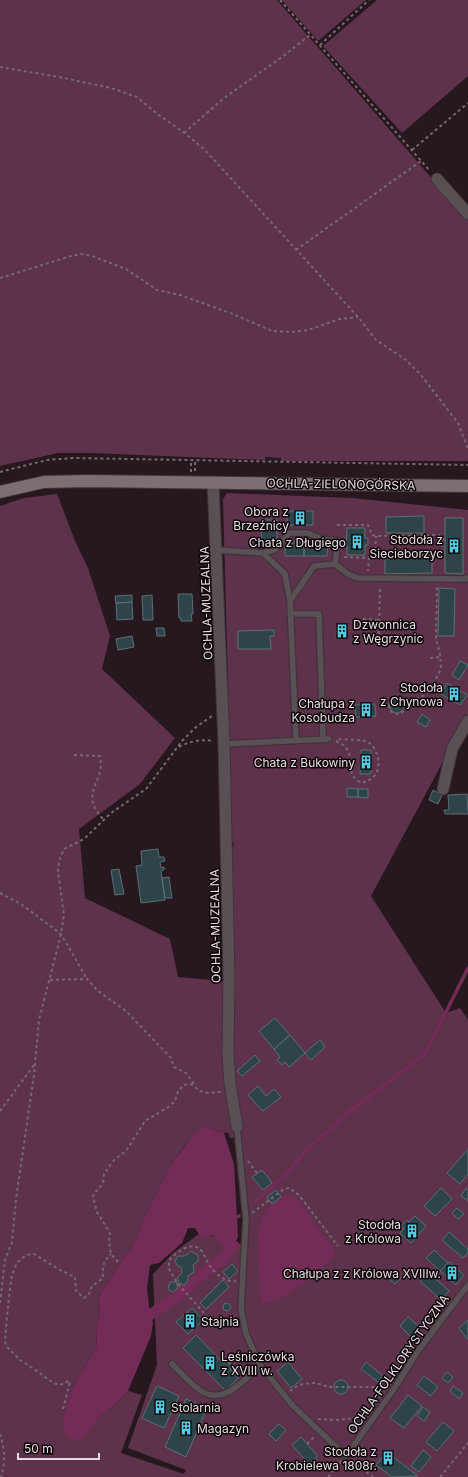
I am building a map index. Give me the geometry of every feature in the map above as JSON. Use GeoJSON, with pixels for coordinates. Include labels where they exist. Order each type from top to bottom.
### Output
{"type":"FeatureCollection","features":[{"type":"Feature","properties":{"kind":"street"},"geometry":{"type":"LineString","coordinates":[[437,179],[468,214]]}},
{"type":"Feature","properties":{"kind":"street","name":"OCHLA-ZIELONOGÓRSKA"},"geometry":{"type":"LineString","coordinates":[[0,492],[28,485],[66,481],[468,486]]}},
{"type":"Feature","properties":{"kind":"street","name":"OCHLA-MUZEALNA"},"geometry":{"type":"LineString","coordinates":[[213,482],[224,744],[229,967],[228,1055],[231,1090],[237,1127]]}},
{"type":"Feature","properties":{"kind":"street"},"geometry":{"type":"LineString","coordinates":[[443,789],[452,749],[468,721]]}},
{"type":"Feature","properties":{"kind":"lane"},"geometry":{"type":"LineString","coordinates":[[217,550],[263,553],[276,549],[289,533],[307,533],[323,540],[338,541],[335,564]]}},
{"type":"Feature","properties":{"kind":"lane"},"geometry":{"type":"LineString","coordinates":[[263,553],[285,574],[290,601],[296,740]]}},
{"type":"Feature","properties":{"kind":"lane"},"geometry":{"type":"LineString","coordinates":[[290,601],[314,566],[335,564],[348,574],[357,578],[468,578]]}},
{"type":"Feature","properties":{"kind":"lane"},"geometry":{"type":"LineString","coordinates":[[224,744],[329,739],[319,614],[290,614]]}},
{"type":"Feature","properties":{"kind":"lane","name":"OCHLA-MUZEALNA"},"geometry":{"type":"LineString","coordinates":[[237,1127],[246,1218],[241,1308],[246,1334],[260,1365],[294,1406],[346,1456]]}},
{"type":"Feature","properties":{"kind":"lane","name":"OCHLA-FOLKLORYSTYCZNA"},"geometry":{"type":"LineString","coordinates":[[346,1456],[375,1416],[418,1351],[468,1285]]}},
{"type":"Feature","properties":{"kind":"lane"},"geometry":{"type":"LineString","coordinates":[[172,1364],[198,1389],[210,1395],[223,1394],[232,1391],[260,1365]]}},
{"type":"Feature","properties":{"kind":"path"},"geometry":{"type":"LineString","coordinates":[[280,0],[437,179]]}},
{"type":"Feature","properties":{"kind":"path"},"geometry":{"type":"LineString","coordinates":[[320,45],[369,0]]}},
{"type":"Feature","properties":{"kind":"path"},"geometry":{"type":"LineString","coordinates":[[184,133],[224,98],[282,57],[310,35]]}},
{"type":"Feature","properties":{"kind":"path"},"geometry":{"type":"LineString","coordinates":[[0,67],[59,76],[111,88],[137,97],[204,149],[358,317],[376,340],[406,360],[422,375],[458,423],[468,449]]}},
{"type":"Feature","properties":{"kind":"path"},"geometry":{"type":"LineString","coordinates":[[412,150],[468,103]]}},
{"type":"Feature","properties":{"kind":"path"},"geometry":{"type":"LineString","coordinates":[[296,250],[421,161]]}},
{"type":"Feature","properties":{"kind":"path"},"geometry":{"type":"LineString","coordinates":[[0,278],[82,254],[92,256],[126,269],[157,290],[180,295],[234,314],[272,331],[292,332],[308,330],[340,319],[358,317]]}},
{"type":"Feature","properties":{"kind":"path"},"geometry":{"type":"LineString","coordinates":[[0,472],[47,460],[68,459],[468,465]]}},
{"type":"Feature","properties":{"kind":"path"},"geometry":{"type":"LineString","coordinates":[[191,460],[191,476]]}},
{"type":"Feature","properties":{"kind":"path"},"geometry":{"type":"LineString","coordinates":[[336,557],[369,558],[375,556],[442,555],[443,537],[439,535],[376,536],[372,535],[368,526],[337,525]]}},
{"type":"Feature","properties":{"kind":"path"},"geometry":{"type":"LineString","coordinates":[[375,556],[376,536]]}},
{"type":"Feature","properties":{"kind":"path"},"geometry":{"type":"LineString","coordinates":[[368,578],[369,558]]}},
{"type":"Feature","properties":{"kind":"path"},"geometry":{"type":"LineString","coordinates":[[379,634],[380,578]]}},
{"type":"Feature","properties":{"kind":"path"},"geometry":{"type":"LineString","coordinates":[[404,704],[429,692],[440,668],[440,657],[436,639],[438,579]]}},
{"type":"Feature","properties":{"kind":"path"},"geometry":{"type":"LineString","coordinates":[[363,619],[379,620]]}},
{"type":"Feature","properties":{"kind":"path"},"geometry":{"type":"LineString","coordinates":[[430,658],[440,657]]}},
{"type":"Feature","properties":{"kind":"path"},"geometry":{"type":"LineString","coordinates":[[392,699],[400,699],[404,704],[404,710],[401,714],[394,714],[389,710],[388,704],[392,699]]}},
{"type":"Feature","properties":{"kind":"path"},"geometry":{"type":"LineString","coordinates":[[0,1301],[5,1260],[12,1242],[16,1199],[34,1075],[39,1020],[61,934],[64,915],[58,872],[59,861],[64,850],[84,838],[111,813],[146,789],[177,748],[196,727],[215,714]]}},
{"type":"Feature","properties":{"kind":"path"},"geometry":{"type":"LineString","coordinates":[[177,748],[184,744],[204,739],[224,744]]}},
{"type":"Feature","properties":{"kind":"path"},"geometry":{"type":"LineString","coordinates":[[329,739],[367,742],[370,744],[377,754],[378,764],[376,774],[370,780],[362,783],[355,780],[352,774],[346,747],[329,739]]}},
{"type":"Feature","properties":{"kind":"path"},"geometry":{"type":"LineString","coordinates":[[74,755],[100,756],[100,769],[93,789],[92,798],[93,805],[104,820]]}},
{"type":"Feature","properties":{"kind":"path"},"geometry":{"type":"LineString","coordinates":[[0,893],[21,904],[61,934],[87,979],[98,991],[126,1011],[171,1058],[174,1067],[186,1073],[198,1090],[208,1093],[231,1090]]}},
{"type":"Feature","properties":{"kind":"path"},"geometry":{"type":"LineString","coordinates":[[49,980],[87,979]]}},
{"type":"Feature","properties":{"kind":"path"},"geometry":{"type":"LineString","coordinates":[[0,1112],[35,1064]]}},
{"type":"Feature","properties":{"kind":"path"},"geometry":{"type":"LineString","coordinates":[[63,1409],[70,1382],[69,1381],[60,1385],[54,1383],[20,1360],[6,1346],[5,1342],[8,1308],[14,1270],[17,1263],[23,1257],[34,1254],[60,1270],[75,1277],[76,1291],[84,1298],[89,1294],[92,1286],[103,1278],[103,1268],[110,1254],[110,1233],[97,1212],[93,1196],[94,1193],[98,1190],[102,1183],[104,1174],[108,1168],[115,1159],[126,1151],[145,1121],[170,1106],[175,1101],[178,1091],[184,1085],[192,1084],[194,1086]]}},
{"type":"Feature","properties":{"kind":"path"},"geometry":{"type":"LineString","coordinates":[[254,1212],[284,1189],[289,1188],[299,1195],[338,1246]]}},
{"type":"Feature","properties":{"kind":"path"},"geometry":{"type":"LineString","coordinates":[[212,1322],[181,1288],[169,1269],[169,1260],[177,1252],[186,1247],[195,1247],[202,1251],[212,1270],[224,1280],[232,1282],[243,1279]]}},
{"type":"Feature","properties":{"kind":"path"},"geometry":{"type":"LineString","coordinates":[[110,1254],[118,1262]]}},
{"type":"Feature","properties":{"kind":"path"},"geometry":{"type":"LineString","coordinates":[[229,1364],[239,1351]]}},
{"type":"Feature","properties":{"kind":"path"},"geometry":{"type":"LineString","coordinates":[[291,1390],[299,1385],[316,1383],[330,1387],[380,1386],[394,1388]]}},
{"type":"Feature","properties":{"kind":"path"},"geometry":{"type":"LineString","coordinates":[[307,1419],[337,1420],[375,1416]]}},
{"type":"Feature","properties":{"kind":"path"},"geometry":{"type":"LineString","coordinates":[[0,1434],[4,1449],[5,1463],[1,1477]]}},
{"type":"Feature","properties":{"kind":"path"},"geometry":{"type":"LineString","coordinates":[[440,1477],[468,1443]]}},
{"type":"Feature","properties":{"kind":"path"},"geometry":{"type":"LineString","coordinates":[[328,1477],[346,1456],[373,1477]]}},
{"type":"Feature","properties":{"kind":"shaded area"},"geometry":{"type":"Polygon","coordinates":[[[0,0],[277,0],[468,220],[468,461],[281,461],[281,458],[265,457],[265,460],[58,453],[0,466],[0,0]]]}},
{"type":"Feature","properties":{"kind":"shaded area"},"geometry":{"type":"Polygon","coordinates":[[[282,0],[366,0],[318,41],[282,0]]]}},
{"type":"Feature","properties":{"kind":"shaded area"},"geometry":{"type":"Polygon","coordinates":[[[377,0],[468,0],[468,76],[402,133],[323,46],[377,0]]]}},
{"type":"Feature","properties":{"kind":"shaded area"},"geometry":{"type":"Polygon","coordinates":[[[227,493],[352,498],[468,510],[468,715],[371,896],[446,1013],[460,1008],[468,1020],[468,1477],[0,1477],[0,506],[24,498],[57,494],[75,541],[88,568],[110,636],[102,669],[175,738],[140,784],[79,829],[85,898],[170,939],[178,977],[224,981],[230,856],[234,844],[231,839],[223,499],[227,493]],[[207,1127],[187,1143],[172,1163],[146,1214],[135,1241],[100,1294],[98,1302],[100,1310],[96,1331],[97,1346],[74,1385],[65,1410],[64,1428],[80,1439],[102,1412],[110,1409],[128,1391],[142,1395],[121,1453],[184,1474],[186,1470],[128,1448],[157,1365],[153,1274],[173,1253],[200,1233],[245,1245],[239,1137],[230,1138],[228,1132],[224,1133],[207,1127]]]}},
{"type":"Feature","properties":{"kind":"shaded area"},"geometry":{"type":"Polygon","coordinates":[[[207,1127],[224,1133],[234,1164],[238,1237],[234,1246],[224,1246],[212,1235],[204,1238],[195,1228],[188,1228],[182,1243],[159,1263],[150,1265],[147,1288],[150,1315],[153,1322],[151,1336],[128,1391],[110,1409],[102,1413],[81,1440],[66,1437],[64,1428],[64,1414],[69,1397],[74,1385],[97,1346],[96,1331],[100,1310],[98,1302],[100,1294],[135,1241],[146,1214],[172,1163],[196,1132],[207,1127]]]}},
{"type":"Feature","properties":{"kind":"shaded area"},"geometry":{"type":"Polygon","coordinates":[[[288,1194],[301,1202],[313,1222],[331,1245],[335,1255],[302,1285],[283,1297],[262,1304],[258,1259],[261,1222],[263,1215],[268,1208],[277,1200],[288,1194]]]}},
{"type":"Feature","properties":{"kind":"building","name":"Obora z Brzeźnicy"},"geometry":{"type":"Polygon","coordinates":[[[287,511],[313,511],[313,525],[287,525],[287,511]]]}},
{"type":"Feature","properties":{"kind":"building"},"geometry":{"type":"Polygon","coordinates":[[[424,516],[424,533],[386,533],[386,517],[424,516]]]}},
{"type":"Feature","properties":{"kind":"building","name":"Stodoła z Siecieborzyc"},"geometry":{"type":"Polygon","coordinates":[[[445,518],[463,518],[463,574],[445,573],[445,518]]]}},
{"type":"Feature","properties":{"kind":"building"},"geometry":{"type":"Polygon","coordinates":[[[262,520],[277,520],[277,544],[261,544],[262,520]]]}},
{"type":"Feature","properties":{"kind":"building","name":"Chata z Długiego"},"geometry":{"type":"Polygon","coordinates":[[[347,528],[365,528],[365,538],[368,538],[368,545],[365,545],[365,555],[347,555],[347,528]]]}},
{"type":"Feature","properties":{"kind":"building"},"geometry":{"type":"Polygon","coordinates":[[[285,543],[304,543],[304,556],[285,556],[285,543]]]}},
{"type":"Feature","properties":{"kind":"building"},"geometry":{"type":"Polygon","coordinates":[[[304,543],[328,544],[327,556],[304,556],[304,543]]]}},
{"type":"Feature","properties":{"kind":"building"},"geometry":{"type":"Polygon","coordinates":[[[432,556],[432,573],[385,574],[385,557],[432,556]]]}},
{"type":"Feature","properties":{"kind":"building"},"geometry":{"type":"Polygon","coordinates":[[[439,588],[455,589],[454,636],[438,636],[439,588]]]}},
{"type":"Feature","properties":{"kind":"building"},"geometry":{"type":"Polygon","coordinates":[[[178,594],[192,594],[192,621],[181,621],[181,618],[179,618],[178,594]]]}},
{"type":"Feature","properties":{"kind":"building"},"geometry":{"type":"Polygon","coordinates":[[[132,595],[132,602],[116,603],[115,596],[132,595]]]}},
{"type":"Feature","properties":{"kind":"building"},"geometry":{"type":"Polygon","coordinates":[[[152,595],[153,620],[143,620],[142,596],[152,595]]]}},
{"type":"Feature","properties":{"kind":"building"},"geometry":{"type":"Polygon","coordinates":[[[132,602],[133,619],[117,620],[116,603],[132,602]]]}},
{"type":"Feature","properties":{"kind":"building","name":"Dzwonnica z Węgrzynic"},"geometry":{"type":"Polygon","coordinates":[[[337,626],[347,627],[346,637],[336,636],[337,626]]]}},
{"type":"Feature","properties":{"kind":"building"},"geometry":{"type":"Polygon","coordinates":[[[156,628],[164,628],[165,636],[157,636],[156,628]]]}},
{"type":"Feature","properties":{"kind":"building"},"geometry":{"type":"Polygon","coordinates":[[[274,630],[274,636],[270,636],[271,649],[238,649],[238,631],[274,630]]]}},
{"type":"Feature","properties":{"kind":"building"},"geometry":{"type":"Polygon","coordinates":[[[132,636],[134,647],[118,650],[116,639],[132,636]]]}},
{"type":"Feature","properties":{"kind":"building"},"geometry":{"type":"Polygon","coordinates":[[[460,661],[468,665],[459,680],[452,675],[460,661]]]}},
{"type":"Feature","properties":{"kind":"building","name":"Stodoła z Chynowa"},"geometry":{"type":"Polygon","coordinates":[[[447,683],[467,695],[460,705],[441,694],[447,683]]]}},
{"type":"Feature","properties":{"kind":"building"},"geometry":{"type":"Polygon","coordinates":[[[394,699],[400,699],[404,703],[404,709],[400,713],[394,713],[390,709],[390,703],[394,699]]]}},
{"type":"Feature","properties":{"kind":"building","name":"Chałupa z Kosobudza"},"geometry":{"type":"Polygon","coordinates":[[[375,704],[376,716],[356,717],[355,705],[375,704]]]}},
{"type":"Feature","properties":{"kind":"building"},"geometry":{"type":"Polygon","coordinates":[[[422,714],[430,720],[426,727],[417,722],[422,714]]]}},
{"type":"Feature","properties":{"kind":"building","name":"Chata z Bukowiny"},"geometry":{"type":"Polygon","coordinates":[[[361,750],[371,750],[371,774],[360,774],[361,750]]]}},
{"type":"Feature","properties":{"kind":"building"},"geometry":{"type":"Polygon","coordinates":[[[347,788],[358,789],[358,797],[347,797],[347,788]]]}},
{"type":"Feature","properties":{"kind":"building"},"geometry":{"type":"Polygon","coordinates":[[[358,789],[368,789],[368,798],[358,797],[358,789]]]}},
{"type":"Feature","properties":{"kind":"building"},"geometry":{"type":"Polygon","coordinates":[[[433,790],[442,795],[438,804],[429,800],[433,790]]]}},
{"type":"Feature","properties":{"kind":"building"},"geometry":{"type":"Polygon","coordinates":[[[467,794],[468,814],[445,814],[444,810],[449,810],[448,795],[467,794]]]}},
{"type":"Feature","properties":{"kind":"building"},"geometry":{"type":"Polygon","coordinates":[[[158,849],[159,857],[164,857],[165,861],[160,862],[161,868],[164,867],[164,870],[161,871],[165,900],[141,903],[136,866],[142,865],[141,851],[158,849]]]}},
{"type":"Feature","properties":{"kind":"building"},"geometry":{"type":"Polygon","coordinates":[[[119,869],[124,894],[115,895],[111,870],[119,869]]]}},
{"type":"Feature","properties":{"kind":"building"},"geometry":{"type":"Polygon","coordinates":[[[169,877],[172,898],[165,898],[162,878],[169,877]]]}},
{"type":"Feature","properties":{"kind":"building"},"geometry":{"type":"Polygon","coordinates":[[[275,1018],[290,1035],[274,1049],[259,1031],[275,1018]]]}},
{"type":"Feature","properties":{"kind":"building"},"geometry":{"type":"Polygon","coordinates":[[[290,1035],[305,1053],[289,1067],[285,1062],[282,1065],[277,1060],[280,1057],[274,1049],[290,1035]]]}},
{"type":"Feature","properties":{"kind":"building"},"geometry":{"type":"Polygon","coordinates":[[[320,1040],[325,1047],[311,1060],[305,1053],[320,1040]]]}},
{"type":"Feature","properties":{"kind":"building"},"geometry":{"type":"Polygon","coordinates":[[[255,1055],[260,1061],[242,1076],[237,1071],[255,1055]]]}},
{"type":"Feature","properties":{"kind":"building"},"geometry":{"type":"Polygon","coordinates":[[[258,1086],[266,1096],[274,1089],[281,1097],[263,1111],[248,1095],[258,1086]]]}},
{"type":"Feature","properties":{"kind":"building"},"geometry":{"type":"Polygon","coordinates":[[[468,1149],[468,1174],[460,1184],[447,1173],[468,1149]]]}},
{"type":"Feature","properties":{"kind":"building"},"geometry":{"type":"Polygon","coordinates":[[[262,1170],[272,1183],[263,1190],[252,1177],[262,1170]]]}},
{"type":"Feature","properties":{"kind":"building","name":"Stodoła z Królowa"},"geometry":{"type":"Polygon","coordinates":[[[441,1188],[452,1199],[435,1216],[424,1206],[441,1188]]]}},
{"type":"Feature","properties":{"kind":"building"},"geometry":{"type":"Polygon","coordinates":[[[466,1188],[468,1190],[468,1201],[461,1196],[466,1188]]]}},
{"type":"Feature","properties":{"kind":"building"},"geometry":{"type":"Polygon","coordinates":[[[276,1190],[281,1197],[272,1204],[267,1197],[276,1190]]]}},
{"type":"Feature","properties":{"kind":"building"},"geometry":{"type":"Polygon","coordinates":[[[457,1208],[464,1214],[458,1219],[452,1213],[457,1208]]]}},
{"type":"Feature","properties":{"kind":"building","name":"Stodoła z Królowa"},"geometry":{"type":"Polygon","coordinates":[[[415,1216],[426,1226],[411,1243],[400,1233],[404,1228],[401,1226],[407,1220],[409,1222],[415,1216]]]}},
{"type":"Feature","properties":{"kind":"building"},"geometry":{"type":"Polygon","coordinates":[[[449,1232],[468,1249],[468,1253],[463,1258],[442,1240],[449,1232]]]}},
{"type":"Feature","properties":{"kind":"building"},"geometry":{"type":"Polygon","coordinates":[[[434,1250],[448,1263],[440,1271],[426,1258],[434,1250]]]}},
{"type":"Feature","properties":{"kind":"building"},"geometry":{"type":"Polygon","coordinates":[[[191,1251],[198,1255],[198,1261],[193,1265],[194,1272],[188,1276],[188,1281],[184,1285],[179,1283],[177,1278],[182,1273],[181,1267],[177,1265],[175,1261],[178,1256],[185,1256],[191,1251]]]}},
{"type":"Feature","properties":{"kind":"building","name":"Chałupa z z Królowa XVIIIw."},"geometry":{"type":"Polygon","coordinates":[[[449,1262],[464,1275],[456,1285],[440,1271],[449,1262]]]}},
{"type":"Feature","properties":{"kind":"building"},"geometry":{"type":"Polygon","coordinates":[[[232,1264],[238,1271],[229,1279],[223,1272],[232,1264]]]}},
{"type":"Feature","properties":{"kind":"building"},"geometry":{"type":"Polygon","coordinates":[[[392,1270],[401,1278],[395,1284],[387,1277],[392,1270]]]}},
{"type":"Feature","properties":{"kind":"building"},"geometry":{"type":"Polygon","coordinates":[[[428,1272],[449,1291],[441,1300],[420,1281],[428,1272]]]}},
{"type":"Feature","properties":{"kind":"building"},"geometry":{"type":"Polygon","coordinates":[[[223,1280],[229,1287],[206,1309],[200,1303],[223,1280]]]}},
{"type":"Feature","properties":{"kind":"building"},"geometry":{"type":"Polygon","coordinates":[[[170,1282],[176,1282],[178,1288],[173,1292],[168,1289],[170,1282]]]}},
{"type":"Feature","properties":{"kind":"building"},"geometry":{"type":"Polygon","coordinates":[[[225,1303],[229,1304],[231,1308],[228,1311],[224,1310],[223,1306],[225,1303]]]}},
{"type":"Feature","properties":{"kind":"building","name":"Stajnia"},"geometry":{"type":"Polygon","coordinates":[[[192,1308],[203,1320],[188,1334],[176,1322],[192,1308]]]}},
{"type":"Feature","properties":{"kind":"building"},"geometry":{"type":"Polygon","coordinates":[[[408,1317],[421,1328],[412,1338],[400,1326],[408,1317]]]}},
{"type":"Feature","properties":{"kind":"building"},"geometry":{"type":"Polygon","coordinates":[[[468,1320],[468,1338],[467,1339],[459,1328],[468,1320]]]}},
{"type":"Feature","properties":{"kind":"building","name":"Leśniczówka z XVIII w."},"geometry":{"type":"Polygon","coordinates":[[[196,1335],[224,1364],[226,1361],[232,1367],[230,1369],[238,1378],[226,1391],[183,1348],[196,1335]]]}},
{"type":"Feature","properties":{"kind":"building"},"geometry":{"type":"Polygon","coordinates":[[[288,1362],[302,1379],[291,1388],[277,1371],[288,1362]]]}},
{"type":"Feature","properties":{"kind":"building"},"geometry":{"type":"Polygon","coordinates":[[[366,1362],[383,1376],[378,1382],[361,1369],[366,1362]]]}},
{"type":"Feature","properties":{"kind":"building"},"geometry":{"type":"Polygon","coordinates":[[[447,1372],[453,1377],[448,1383],[442,1378],[447,1372]]]}},
{"type":"Feature","properties":{"kind":"building"},"geometry":{"type":"Polygon","coordinates":[[[424,1376],[438,1387],[431,1396],[417,1385],[424,1376]]]}},
{"type":"Feature","properties":{"kind":"building"},"geometry":{"type":"Polygon","coordinates":[[[341,1380],[346,1382],[348,1387],[346,1392],[341,1394],[336,1392],[334,1387],[336,1382],[341,1380]]]}},
{"type":"Feature","properties":{"kind":"building","name":"Stolarnia"},"geometry":{"type":"Polygon","coordinates":[[[157,1386],[179,1396],[164,1428],[142,1418],[157,1386]]]}},
{"type":"Feature","properties":{"kind":"building"},"geometry":{"type":"Polygon","coordinates":[[[453,1386],[463,1393],[459,1399],[450,1391],[453,1386]]]}},
{"type":"Feature","properties":{"kind":"building"},"geometry":{"type":"Polygon","coordinates":[[[408,1395],[422,1406],[404,1428],[390,1418],[408,1395]]]}},
{"type":"Feature","properties":{"kind":"building","name":"Magazyn"},"geometry":{"type":"Polygon","coordinates":[[[186,1399],[207,1408],[186,1457],[165,1447],[186,1399]]]}},
{"type":"Feature","properties":{"kind":"building"},"geometry":{"type":"Polygon","coordinates":[[[423,1407],[430,1412],[424,1421],[417,1416],[423,1407]]]}},
{"type":"Feature","properties":{"kind":"building"},"geometry":{"type":"Polygon","coordinates":[[[443,1422],[454,1431],[437,1451],[426,1442],[443,1422]]]}},
{"type":"Feature","properties":{"kind":"building"},"geometry":{"type":"Polygon","coordinates":[[[279,1424],[286,1430],[276,1441],[269,1434],[279,1424]]]}},
{"type":"Feature","properties":{"kind":"building"},"geometry":{"type":"Polygon","coordinates":[[[301,1437],[318,1456],[309,1464],[292,1445],[301,1437]]]}},
{"type":"Feature","properties":{"kind":"building"},"geometry":{"type":"Polygon","coordinates":[[[423,1450],[431,1457],[419,1472],[411,1466],[423,1450]]]}},
{"type":"Feature","properties":{"kind":"building","name":"Stodoła z Krobielewa 1808r."},"geometry":{"type":"Polygon","coordinates":[[[387,1452],[418,1476],[392,1477],[376,1465],[387,1452]]]}},
{"type":"Feature","properties":{"kind":"waterway"},"geometry":{"type":"LineString","coordinates":[[255,1202],[286,1174],[307,1150],[344,1116],[425,1054],[468,968]]}},
{"type":"Feature","properties":{"kind":"waterway"},"geometry":{"type":"LineString","coordinates":[[150,1315],[179,1295],[213,1265],[221,1261],[234,1246]]}},
{"type":"Feature","properties":{"kind":"place","name":"Obora z Brzeźnicy"},"geometry":{"type":"Point","coordinates":[300,518]}},
{"type":"Feature","properties":{"kind":"place","name":"Chata z Długiego"},"geometry":{"type":"Point","coordinates":[357,542]}},
{"type":"Feature","properties":{"kind":"place","name":"Stodoła z Siecieborzyc"},"geometry":{"type":"Point","coordinates":[454,546]}},
{"type":"Feature","properties":{"kind":"place","name":"Dzwonnica z Węgrzynic"},"geometry":{"type":"Point","coordinates":[342,631]}},
{"type":"Feature","properties":{"kind":"place","name":"Stodoła z Chynowa"},"geometry":{"type":"Point","coordinates":[454,694]}},
{"type":"Feature","properties":{"kind":"place","name":"Chałupa z Kosobudza"},"geometry":{"type":"Point","coordinates":[366,710]}},
{"type":"Feature","properties":{"kind":"place","name":"Chata z Bukowiny"},"geometry":{"type":"Point","coordinates":[366,762]}},
{"type":"Feature","properties":{"kind":"place","name":"Stodoła z Królowa"},"geometry":{"type":"Point","coordinates":[412,1231]}},
{"type":"Feature","properties":{"kind":"place","name":"Chałupa z z Królowa XVIIIw."},"geometry":{"type":"Point","coordinates":[452,1273]}},
{"type":"Feature","properties":{"kind":"place","name":"Stajnia"},"geometry":{"type":"Point","coordinates":[190,1321]}},
{"type":"Feature","properties":{"kind":"place","name":"Leśniczówka z XVIII w."},"geometry":{"type":"Point","coordinates":[210,1363]}},
{"type":"Feature","properties":{"kind":"place","name":"Stolarnia"},"geometry":{"type":"Point","coordinates":[160,1407]}},
{"type":"Feature","properties":{"kind":"place","name":"Magazyn"},"geometry":{"type":"Point","coordinates":[186,1428]}},
{"type":"Feature","properties":{"kind":"place","name":"Stodoła z Krobielewa 1808r."},"geometry":{"type":"Point","coordinates":[388,1458]}}]}
